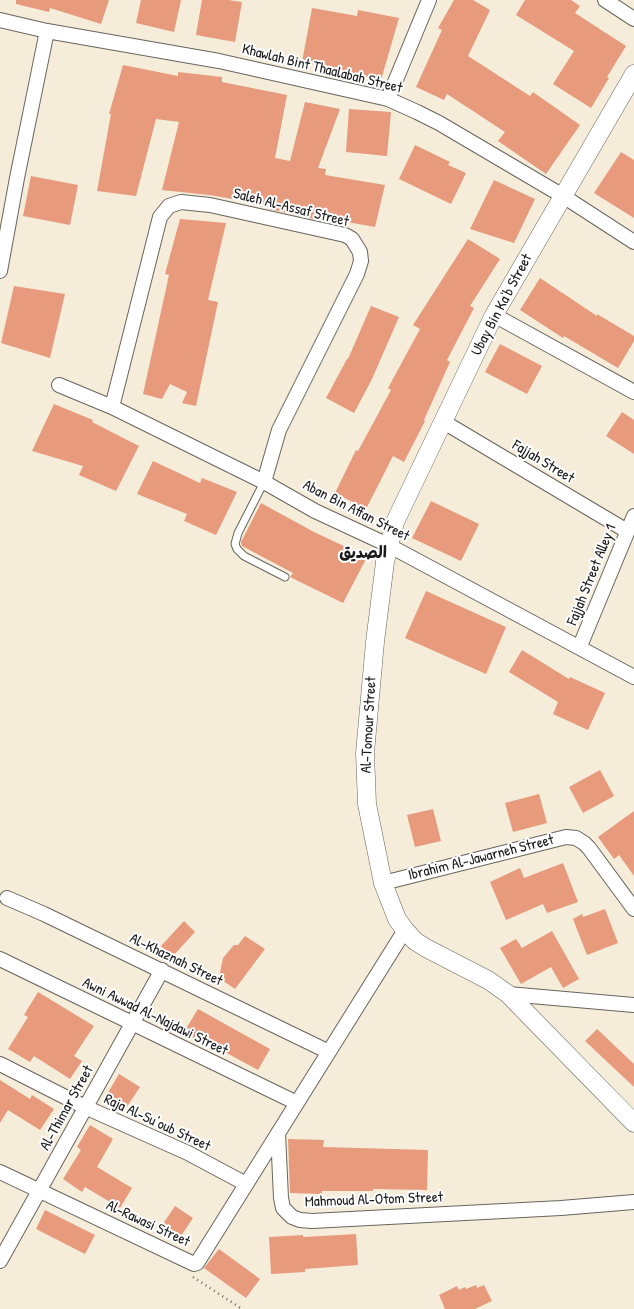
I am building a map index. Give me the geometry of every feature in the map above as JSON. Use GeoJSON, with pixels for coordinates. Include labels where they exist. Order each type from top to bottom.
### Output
{"type":"FeatureCollection","features":[{"type":"Feature","properties":{"kind":"street"},"geometry":{"type":"LineString","coordinates":[[388,100],[429,0]]}},
{"type":"Feature","properties":{"kind":"street"},"geometry":{"type":"LineString","coordinates":[[605,0],[634,19]]}},
{"type":"Feature","properties":{"kind":"street","name":"Khawlah Bint Thaalabah Street"},"geometry":{"type":"LineString","coordinates":[[0,20],[47,31],[219,61],[388,100],[438,123],[563,196],[634,242]]}},
{"type":"Feature","properties":{"kind":"street"},"geometry":{"type":"LineString","coordinates":[[0,270],[2,248],[47,31]]}},
{"type":"Feature","properties":{"kind":"street","name":"Ubay Bin Ka‘b Street"},"geometry":{"type":"LineString","coordinates":[[388,545],[394,522],[494,315],[634,74]]}},
{"type":"Feature","properties":{"kind":"street","name":"Saleh Al-Assaf Street"},"geometry":{"type":"LineString","coordinates":[[112,407],[160,216],[169,206],[181,202],[210,205],[345,235],[352,240],[360,252],[361,261],[357,274],[279,430],[264,482]]}},
{"type":"Feature","properties":{"kind":"street"},"geometry":{"type":"LineString","coordinates":[[494,315],[634,392]]}},
{"type":"Feature","properties":{"kind":"street","name":"Aban Bin Affan Street"},"geometry":{"type":"LineString","coordinates":[[59,385],[112,407],[264,482],[316,511],[388,545],[580,646],[634,677]]}},
{"type":"Feature","properties":{"kind":"street","name":"Fajjah Street"},"geometry":{"type":"LineString","coordinates":[[442,421],[627,531]]}},
{"type":"Feature","properties":{"kind":"street","name":"Fajjah Street Alley 1"},"geometry":{"type":"LineString","coordinates":[[580,646],[634,516]]}},
{"type":"Feature","properties":{"kind":"street","name":"Al-Tomour Street"},"geometry":{"type":"LineString","coordinates":[[388,545],[375,642],[365,753],[367,804],[383,883],[397,919],[405,930]]}},
{"type":"Feature","properties":{"kind":"street","name":"Ibrahim Al-Jawarneh Street"},"geometry":{"type":"LineString","coordinates":[[383,883],[566,837],[576,838],[584,842],[589,848],[634,909]]}},
{"type":"Feature","properties":{"kind":"street","name":"Al-Khaznah Street"},"geometry":{"type":"LineString","coordinates":[[7,898],[162,970],[329,1052]]}},
{"type":"Feature","properties":{"kind":"street"},"geometry":{"type":"LineString","coordinates":[[278,1133],[405,930],[415,941],[426,948],[488,980],[508,994],[634,1123]]}},
{"type":"Feature","properties":{"kind":"street","name":"Awni Awwad Al-Najdawi Street"},"geometry":{"type":"LineString","coordinates":[[0,959],[297,1104]]}},
{"type":"Feature","properties":{"kind":"street","name":"Al-Thimar Street"},"geometry":{"type":"LineString","coordinates":[[0,1261],[162,970]]}},
{"type":"Feature","properties":{"kind":"street"},"geometry":{"type":"LineString","coordinates":[[508,994],[634,1005]]}},
{"type":"Feature","properties":{"kind":"street","name":"Raja Al-Su’oub Street"},"geometry":{"type":"LineString","coordinates":[[0,1064],[85,1107],[188,1153],[246,1184]]}},
{"type":"Feature","properties":{"kind":"street","name":"Al-Rawasi Street"},"geometry":{"type":"LineString","coordinates":[[0,1172],[196,1264],[278,1133]]}},
{"type":"Feature","properties":{"kind":"street","name":"Mahmoud Al-Otom Street"},"geometry":{"type":"LineString","coordinates":[[278,1133],[280,1198],[283,1208],[292,1217],[300,1220],[312,1221],[561,1208],[634,1202]]}},
{"type":"Feature","properties":{"kind":"lane"},"geometry":{"type":"LineString","coordinates":[[264,482],[238,533],[235,544],[244,556],[285,577]]}},
{"type":"Feature","properties":{"kind":"path"},"geometry":{"type":"LineString","coordinates":[[196,1264],[192,1271],[193,1276],[242,1309]]}},
{"type":"Feature","properties":{"kind":"building"},"geometry":{"type":"Polygon","coordinates":[[[16,0],[109,0],[101,24],[50,8],[49,12],[16,4],[16,0]]]}},
{"type":"Feature","properties":{"kind":"building"},"geometry":{"type":"Polygon","coordinates":[[[141,0],[181,0],[174,32],[136,23],[141,0]]]}},
{"type":"Feature","properties":{"kind":"building"},"geometry":{"type":"Polygon","coordinates":[[[202,0],[242,2],[235,42],[196,35],[202,0]]]}},
{"type":"Feature","properties":{"kind":"building"},"geometry":{"type":"Polygon","coordinates":[[[454,0],[473,0],[490,10],[468,56],[530,96],[533,92],[580,125],[546,174],[498,141],[505,132],[447,94],[444,100],[416,87],[442,30],[438,28],[454,0]]]}},
{"type":"Feature","properties":{"kind":"building"},"geometry":{"type":"Polygon","coordinates":[[[525,0],[571,0],[580,6],[575,13],[626,46],[591,108],[553,84],[574,51],[516,15],[525,0]]]}},
{"type":"Feature","properties":{"kind":"building"},"geometry":{"type":"Polygon","coordinates":[[[312,8],[357,16],[358,10],[399,18],[381,80],[302,62],[312,8]]]}},
{"type":"Feature","properties":{"kind":"building"},"geometry":{"type":"Polygon","coordinates":[[[123,65],[178,76],[178,72],[222,77],[222,82],[287,95],[275,158],[290,161],[305,102],[340,109],[318,168],[326,169],[325,175],[385,185],[375,227],[319,217],[319,220],[269,209],[269,205],[209,195],[162,190],[179,122],[156,119],[136,196],[97,191],[111,114],[109,114],[123,65]]]}},
{"type":"Feature","properties":{"kind":"building"},"geometry":{"type":"Polygon","coordinates":[[[349,109],[391,112],[387,156],[346,152],[349,109]]]}},
{"type":"Feature","properties":{"kind":"building"},"geometry":{"type":"Polygon","coordinates":[[[415,145],[450,162],[448,165],[466,173],[451,204],[399,179],[415,145]]]}},
{"type":"Feature","properties":{"kind":"building"},"geometry":{"type":"Polygon","coordinates":[[[621,152],[634,160],[634,218],[594,193],[621,152]]]}},
{"type":"Feature","properties":{"kind":"building"},"geometry":{"type":"Polygon","coordinates":[[[31,176],[78,185],[70,225],[23,216],[31,176]]]}},
{"type":"Feature","properties":{"kind":"building"},"geometry":{"type":"Polygon","coordinates":[[[494,180],[535,199],[514,243],[470,229],[494,180]]]}},
{"type":"Feature","properties":{"kind":"building"},"geometry":{"type":"Polygon","coordinates":[[[180,219],[226,223],[208,300],[218,302],[196,406],[182,403],[187,392],[170,384],[162,399],[143,394],[169,275],[165,274],[180,219]]]}},
{"type":"Feature","properties":{"kind":"building"},"geometry":{"type":"Polygon","coordinates":[[[468,239],[500,259],[470,306],[474,308],[447,360],[450,362],[425,421],[404,462],[393,456],[366,509],[335,493],[356,450],[358,451],[391,390],[388,388],[420,329],[413,325],[468,239]]]}},
{"type":"Feature","properties":{"kind":"building"},"geometry":{"type":"Polygon","coordinates":[[[540,278],[597,316],[597,314],[634,336],[634,341],[618,368],[564,336],[563,338],[520,310],[540,278]]]}},
{"type":"Feature","properties":{"kind":"building"},"geometry":{"type":"Polygon","coordinates":[[[14,286],[65,294],[50,358],[1,343],[14,286]]]}},
{"type":"Feature","properties":{"kind":"building"},"geometry":{"type":"Polygon","coordinates":[[[371,306],[399,317],[372,379],[354,413],[326,398],[348,359],[371,306]]]}},
{"type":"Feature","properties":{"kind":"building"},"geometry":{"type":"Polygon","coordinates":[[[500,344],[542,366],[527,394],[485,372],[500,344]]]}},
{"type":"Feature","properties":{"kind":"building"},"geometry":{"type":"Polygon","coordinates":[[[54,404],[93,420],[92,422],[139,446],[116,491],[79,475],[83,466],[32,451],[54,404]]]}},
{"type":"Feature","properties":{"kind":"building"},"geometry":{"type":"Polygon","coordinates":[[[622,412],[634,420],[634,454],[606,436],[622,412]]]}},
{"type":"Feature","properties":{"kind":"building"},"geometry":{"type":"Polygon","coordinates":[[[153,461],[200,483],[202,478],[237,492],[216,535],[184,521],[187,514],[137,494],[153,461]]]}},
{"type":"Feature","properties":{"kind":"building"},"geometry":{"type":"Polygon","coordinates":[[[431,501],[479,524],[461,561],[412,538],[431,501]]]}},
{"type":"Feature","properties":{"kind":"building"},"geometry":{"type":"Polygon","coordinates":[[[261,503],[314,532],[367,557],[343,603],[290,577],[293,573],[242,546],[241,542],[261,503]]]}},
{"type":"Feature","properties":{"kind":"building"},"geometry":{"type":"Polygon","coordinates":[[[426,591],[506,627],[486,674],[405,638],[426,591]]]}},
{"type":"Feature","properties":{"kind":"building"},"geometry":{"type":"Polygon","coordinates":[[[522,650],[569,679],[570,677],[605,693],[588,730],[553,714],[558,702],[509,672],[522,650]]]}},
{"type":"Feature","properties":{"kind":"building"},"geometry":{"type":"Polygon","coordinates":[[[600,770],[614,796],[583,813],[569,787],[600,770]]]}},
{"type":"Feature","properties":{"kind":"building"},"geometry":{"type":"Polygon","coordinates":[[[539,794],[547,823],[513,832],[505,803],[539,794]]]}},
{"type":"Feature","properties":{"kind":"building"},"geometry":{"type":"Polygon","coordinates":[[[433,809],[441,841],[415,847],[407,815],[433,809]]]}},
{"type":"Feature","properties":{"kind":"building"},"geometry":{"type":"Polygon","coordinates":[[[634,811],[634,876],[619,855],[614,859],[598,837],[634,811]]]}},
{"type":"Feature","properties":{"kind":"building"},"geometry":{"type":"Polygon","coordinates":[[[563,863],[578,902],[547,913],[543,904],[506,920],[490,882],[520,868],[524,878],[563,863]]]}},
{"type":"Feature","properties":{"kind":"building"},"geometry":{"type":"Polygon","coordinates":[[[605,909],[618,943],[587,955],[573,919],[582,914],[583,917],[605,909]]]}},
{"type":"Feature","properties":{"kind":"building"},"geometry":{"type":"Polygon","coordinates":[[[184,921],[195,932],[172,957],[161,946],[184,921]]]}},
{"type":"Feature","properties":{"kind":"building"},"geometry":{"type":"Polygon","coordinates":[[[552,931],[579,979],[563,988],[551,967],[521,984],[500,948],[516,939],[522,948],[552,931]]]}},
{"type":"Feature","properties":{"kind":"building"},"geometry":{"type":"Polygon","coordinates":[[[245,936],[265,949],[235,989],[219,978],[223,958],[245,936]]]}},
{"type":"Feature","properties":{"kind":"building"},"geometry":{"type":"Polygon","coordinates":[[[38,992],[94,1026],[74,1056],[82,1061],[70,1079],[34,1056],[30,1062],[8,1049],[28,1017],[24,1015],[38,992]]]}},
{"type":"Feature","properties":{"kind":"building"},"geometry":{"type":"Polygon","coordinates":[[[198,1009],[270,1049],[258,1070],[210,1044],[208,1047],[184,1032],[198,1009]]]}},
{"type":"Feature","properties":{"kind":"building"},"geometry":{"type":"Polygon","coordinates":[[[597,1029],[634,1064],[634,1087],[585,1041],[597,1029]]]}},
{"type":"Feature","properties":{"kind":"building"},"geometry":{"type":"Polygon","coordinates":[[[119,1074],[140,1087],[126,1108],[106,1096],[119,1074]]]}},
{"type":"Feature","properties":{"kind":"building"},"geometry":{"type":"Polygon","coordinates":[[[0,1080],[30,1099],[32,1095],[54,1109],[40,1130],[8,1110],[0,1123],[0,1080]]]}},
{"type":"Feature","properties":{"kind":"building"},"geometry":{"type":"Polygon","coordinates":[[[90,1125],[113,1139],[97,1167],[132,1188],[120,1208],[85,1187],[82,1192],[63,1179],[81,1150],[77,1147],[90,1125]]]}},
{"type":"Feature","properties":{"kind":"building"},"geometry":{"type":"Polygon","coordinates":[[[288,1139],[324,1140],[323,1147],[428,1150],[427,1190],[373,1189],[373,1191],[322,1191],[322,1194],[290,1193],[288,1139]]]}},
{"type":"Feature","properties":{"kind":"building"},"geometry":{"type":"Polygon","coordinates":[[[175,1206],[193,1218],[179,1239],[161,1227],[175,1206]]]}},
{"type":"Feature","properties":{"kind":"building"},"geometry":{"type":"Polygon","coordinates":[[[45,1210],[95,1235],[85,1254],[36,1229],[45,1210]]]}},
{"type":"Feature","properties":{"kind":"building"},"geometry":{"type":"Polygon","coordinates":[[[356,1234],[358,1265],[305,1269],[305,1272],[271,1274],[269,1237],[356,1234]]]}},
{"type":"Feature","properties":{"kind":"building"},"geometry":{"type":"Polygon","coordinates":[[[219,1249],[260,1279],[246,1298],[204,1268],[219,1249]]]}},
{"type":"Feature","properties":{"kind":"building"},"geometry":{"type":"Polygon","coordinates":[[[476,1285],[477,1288],[484,1285],[492,1301],[475,1309],[445,1309],[439,1295],[457,1286],[459,1290],[476,1285]]]}},
{"type":"Feature","properties":{"kind":"district","name":"الصديق"},"geometry":{"type":"Point","coordinates":[363,554]}}]}
